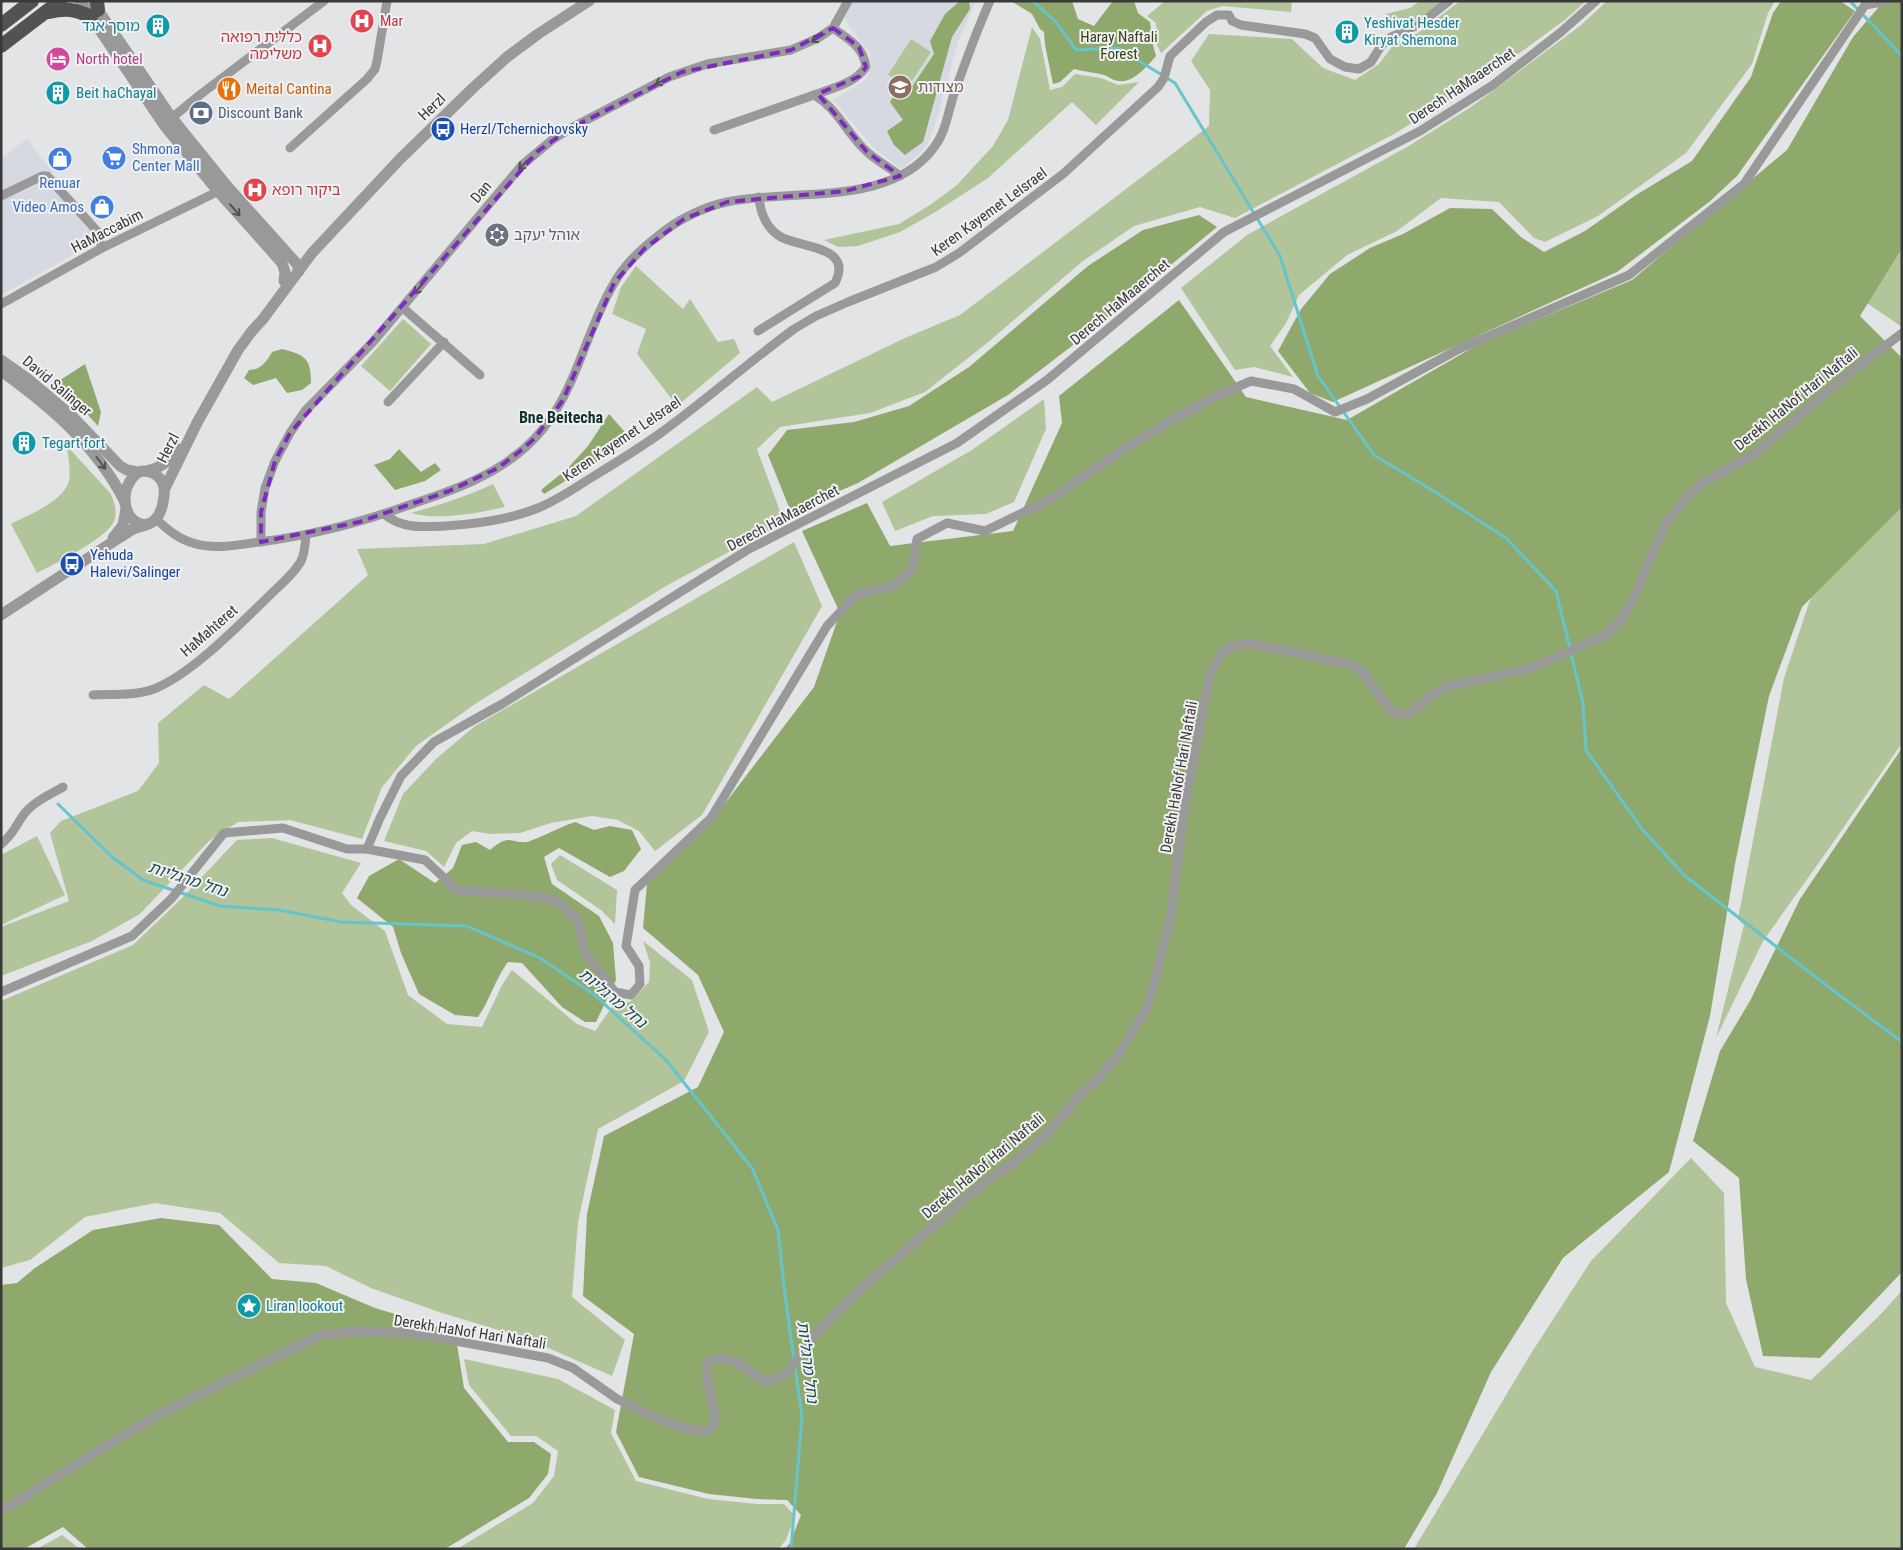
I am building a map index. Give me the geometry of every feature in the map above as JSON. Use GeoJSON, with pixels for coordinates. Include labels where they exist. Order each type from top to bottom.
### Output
{"type":"FeatureCollection","features":[{"type":"Feature","properties":{"kind":"highway"},"geometry":{"type":"LineString","coordinates":[[1,25],[32,1]]}},
{"type":"Feature","properties":{"kind":"highway"},"geometry":{"type":"LineString","coordinates":[[1,46],[60,1]]}},
{"type":"Feature","properties":{"kind":"highway"},"geometry":{"type":"LineString","coordinates":[[44,13],[64,9],[95,7]]}},
{"type":"Feature","properties":{"kind":"street"},"geometry":{"type":"LineString","coordinates":[[80,1],[95,7],[168,122],[282,263],[285,272],[284,281]]}},
{"type":"Feature","properties":{"kind":"street"},"geometry":{"type":"LineString","coordinates":[[168,122],[201,94],[324,1]]}},
{"type":"Feature","properties":{"kind":"street"},"geometry":{"type":"LineString","coordinates":[[290,148],[375,69],[387,1]]}},
{"type":"Feature","properties":{"kind":"street","name":"Herzl"},"geometry":{"type":"LineString","coordinates":[[252,331],[258,315],[284,281],[400,159],[474,87],[538,34],[589,1]]}},
{"type":"Feature","properties":{"kind":"street","name":"Dan"},"geometry":{"type":"LineString","coordinates":[[261,542],[261,512],[265,488],[275,461],[290,433],[305,411],[373,342],[403,308],[522,165],[558,136],[669,77],[706,64],[791,50],[818,38],[833,28],[848,1]]}},
{"type":"Feature","properties":{"kind":"street"},"geometry":{"type":"LineString","coordinates":[[126,505],[132,519],[137,523],[151,522],[193,544],[208,546],[261,542],[321,532],[384,514],[475,480],[498,468],[536,438],[563,400],[602,305],[614,283],[625,268],[660,234],[705,208],[728,202],[846,191],[867,187],[900,176],[924,158],[940,138],[968,52],[990,1]]}},
{"type":"Feature","properties":{"kind":"street","name":"Keren Kayemet LeIsrael"},"geometry":{"type":"LineString","coordinates":[[384,514],[391,520],[405,526],[424,527],[488,522],[514,516],[558,498],[660,434],[794,329],[816,316],[936,267],[959,254],[1056,180],[1136,107],[1164,78],[1170,56],[1206,22],[1217,16],[1229,15],[1232,20],[1241,25],[1305,34],[1315,38],[1330,59],[1344,66],[1359,69],[1371,62],[1381,46],[1391,37],[1420,24],[1449,1]]}},
{"type":"Feature","properties":{"kind":"street","name":"Derech HaMaaerchet"},"geometry":{"type":"LineString","coordinates":[[367,849],[401,776],[434,742],[502,704],[748,550],[957,442],[1047,380],[1224,232],[1420,131],[1493,85],[1562,32],[1596,1]]}},
{"type":"Feature","properties":{"kind":"street"},"geometry":{"type":"LineString","coordinates":[[1,992],[132,936],[172,898],[224,833],[284,828],[347,849],[367,849],[425,860],[458,891],[507,893],[555,900],[578,920],[584,951],[603,977],[616,992],[631,994],[640,984],[639,966],[626,946],[634,890],[711,818],[827,626],[857,594],[893,586],[912,570],[917,539],[947,523],[985,531],[1051,499],[1119,452],[1177,417],[1251,381],[1294,388],[1335,412],[1367,399],[1459,349],[1629,275],[1744,184],[1866,3],[1888,1]]}},
{"type":"Feature","properties":{"kind":"street"},"geometry":{"type":"LineString","coordinates":[[714,130],[814,96],[860,76],[866,67],[859,47],[833,28]]}},
{"type":"Feature","properties":{"kind":"street"},"geometry":{"type":"LineString","coordinates":[[814,96],[824,101],[831,108],[867,152],[900,176]]}},
{"type":"Feature","properties":{"kind":"street"},"geometry":{"type":"LineString","coordinates":[[1,196],[42,176],[47,176],[97,231],[102,248]]}},
{"type":"Feature","properties":{"kind":"street"},"geometry":{"type":"LineString","coordinates":[[223,188],[298,268]]}},
{"type":"Feature","properties":{"kind":"street","name":"HaMaccabim"},"geometry":{"type":"LineString","coordinates":[[1,304],[102,248],[223,188]]}},
{"type":"Feature","properties":{"kind":"street"},"geometry":{"type":"LineString","coordinates":[[758,331],[835,283],[839,276],[837,260],[831,254],[781,237],[765,220],[760,210],[760,198]]}},
{"type":"Feature","properties":{"kind":"street","name":"Herzl"},"geometry":{"type":"LineString","coordinates":[[165,488],[227,368],[298,268]]}},
{"type":"Feature","properties":{"kind":"street"},"geometry":{"type":"LineString","coordinates":[[403,308],[480,375]]}},
{"type":"Feature","properties":{"kind":"street","name":"Derekh HaNof Hari Naftali"},"geometry":{"type":"LineString","coordinates":[[1,1511],[152,1418],[320,1335],[361,1331],[417,1334],[548,1358],[573,1368],[618,1398],[659,1419],[688,1429],[706,1430],[715,1424],[716,1412],[706,1370],[708,1361],[720,1358],[737,1362],[752,1374],[766,1381],[774,1380],[786,1373],[821,1328],[852,1297],[981,1185],[1012,1164],[1048,1133],[1081,1094],[1099,1078],[1120,1052],[1147,1008],[1164,945],[1171,914],[1184,810],[1210,675],[1222,652],[1233,646],[1248,643],[1350,664],[1363,672],[1390,710],[1400,714],[1410,714],[1428,698],[1445,687],[1532,668],[1604,636],[1618,623],[1632,602],[1642,574],[1664,526],[1687,496],[1705,481],[1753,456],[1852,371],[1902,333]]}},
{"type":"Feature","properties":{"kind":"street"},"geometry":{"type":"LineString","coordinates":[[388,402],[444,342]]}},
{"type":"Feature","properties":{"kind":"street","name":"David Salinger"},"geometry":{"type":"LineString","coordinates":[[1,360],[28,379],[72,416],[120,466],[127,470],[142,471]]}},
{"type":"Feature","properties":{"kind":"street","name":"David Salinger"},"geometry":{"type":"LineString","coordinates":[[1,371],[37,398],[77,434],[114,481],[126,505]]}},
{"type":"Feature","properties":{"kind":"street","name":"Herzl"},"geometry":{"type":"LineString","coordinates":[[142,471],[158,469],[165,464],[175,454],[198,421]]}},
{"type":"Feature","properties":{"kind":"street"},"geometry":{"type":"LineString","coordinates":[[1,615],[133,529],[151,522],[161,511],[165,488],[161,479],[156,474],[142,471],[128,484],[122,525],[105,547]]}},
{"type":"Feature","properties":{"kind":"street","name":"HaMahteret"},"geometry":{"type":"LineString","coordinates":[[93,696],[145,692],[175,678],[194,664],[244,620],[291,574],[302,558],[306,535]]}},
{"type":"Feature","properties":{"kind":"street"},"geometry":{"type":"LineString","coordinates":[[1,844],[10,838],[22,816],[31,807],[63,786]]}},
{"type":"Feature","properties":{"kind":"highlighted area"},"geometry":{"type":"Polygon","coordinates":[[[833,28],[859,47],[866,67],[860,76],[818,94],[867,152],[900,176],[846,191],[727,202],[684,219],[645,248],[614,283],[563,400],[535,438],[519,452],[498,468],[449,491],[359,522],[261,542],[261,512],[275,461],[290,433],[538,151],[571,128],[682,72],[791,50],[833,28]]]}},
{"type":"Feature","properties":{"kind":"shaded area","name":"מצודות"},"geometry":{"type":"Polygon","coordinates":[[[852,1],[976,1],[958,42],[935,125],[927,145],[901,169],[873,147],[833,100],[865,80],[871,69],[870,53],[849,26],[845,17],[852,1]]]}},
{"type":"Feature","properties":{"kind":"shaded area"},"geometry":{"type":"Polygon","coordinates":[[[27,139],[69,193],[109,238],[87,247],[1,295],[1,158],[27,139]]]}},
{"type":"Feature","properties":{"kind":"green space"},"geometry":{"type":"Polygon","coordinates":[[[960,1],[969,1],[970,9],[952,37],[923,142],[905,155],[894,145],[887,131],[903,120],[890,102],[898,89],[907,94],[934,54],[930,41],[945,14],[960,1]]]}},
{"type":"Feature","properties":{"kind":"green space","name":"Haray Naftali Forest"},"geometry":{"type":"Polygon","coordinates":[[[1011,1],[1072,1],[1078,19],[1094,26],[1113,1],[1134,1],[1138,13],[1150,22],[1156,56],[1140,73],[1125,81],[1117,81],[1104,75],[1074,69],[1060,82],[1053,84],[1044,32],[1040,29],[1032,14],[1011,1]]]}},
{"type":"Feature","properties":{"kind":"green space"},"geometry":{"type":"Polygon","coordinates":[[[1165,1],[1292,1],[1291,12],[1222,6],[1207,11],[1161,53],[1157,45],[1156,23],[1147,16],[1165,1]]]}},
{"type":"Feature","properties":{"kind":"green space"},"geometry":{"type":"Polygon","coordinates":[[[1420,1],[1444,1],[1413,24],[1398,28],[1390,27],[1386,14],[1410,8],[1420,1]]]}},
{"type":"Feature","properties":{"kind":"green space"},"geometry":{"type":"Polygon","coordinates":[[[1460,1],[1586,1],[1566,19],[1492,73],[1394,134],[1235,218],[1200,207],[1134,226],[1083,261],[987,343],[925,392],[870,413],[780,427],[757,449],[784,522],[666,586],[478,702],[416,746],[382,787],[362,839],[290,820],[238,822],[209,841],[140,914],[92,941],[1,976],[1,927],[69,901],[50,833],[61,821],[138,791],[159,763],[158,723],[204,685],[229,699],[368,575],[357,549],[484,544],[576,516],[757,387],[772,402],[905,338],[960,315],[1209,126],[1210,90],[1191,61],[1209,34],[1292,39],[1323,68],[1355,80],[1379,64],[1394,44],[1418,33],[1460,1]]]}},
{"type":"Feature","properties":{"kind":"green space"},"geometry":{"type":"Polygon","coordinates":[[[1607,1],[1775,1],[1768,13],[1752,64],[1686,153],[1598,216],[1545,242],[1534,238],[1499,202],[1441,198],[1397,231],[1347,255],[1299,295],[1286,323],[1270,346],[1293,377],[1254,367],[1235,370],[1181,288],[1247,235],[1407,147],[1471,107],[1580,26],[1607,1]]]}},
{"type":"Feature","properties":{"kind":"green space"},"geometry":{"type":"Polygon","coordinates":[[[1781,1],[1840,1],[1855,11],[1737,176],[1709,202],[1617,272],[1333,402],[1310,393],[1278,351],[1301,309],[1330,274],[1370,248],[1403,234],[1450,208],[1492,209],[1521,237],[1544,252],[1585,231],[1636,195],[1692,161],[1751,77],[1773,13],[1781,1]]]}},
{"type":"Feature","properties":{"kind":"green space"},"geometry":{"type":"Polygon","coordinates":[[[1884,1],[1902,1],[1902,248],[1860,316],[1902,358],[1902,507],[1802,607],[1769,696],[1735,864],[1710,1016],[1669,1172],[1563,1258],[1491,1372],[1437,1493],[1404,1549],[785,1549],[790,1543],[801,1515],[787,1500],[709,1494],[639,1477],[616,1432],[634,1334],[583,1296],[587,1214],[604,1136],[698,1087],[724,1032],[698,975],[643,928],[647,884],[710,823],[814,687],[840,613],[802,531],[867,503],[890,546],[1013,531],[1062,423],[1059,396],[1179,300],[1246,397],[1347,420],[1479,344],[1632,280],[1787,150],[1853,37],[1884,1]]]}},
{"type":"Feature","properties":{"kind":"green space"},"geometry":{"type":"Polygon","coordinates":[[[1032,27],[1040,39],[1050,90],[1062,87],[1075,74],[1101,78],[1118,85],[1139,82],[1096,125],[1072,102],[988,178],[900,232],[858,246],[838,247],[824,240],[899,224],[930,205],[957,185],[993,146],[1008,120],[1032,27]]]}},
{"type":"Feature","properties":{"kind":"green space"},"geometry":{"type":"Polygon","coordinates":[[[911,39],[931,52],[908,87],[888,75],[911,39]]]}},
{"type":"Feature","properties":{"kind":"green space"},"geometry":{"type":"Polygon","coordinates":[[[1199,215],[1217,227],[1077,342],[1008,395],[858,483],[791,512],[768,455],[787,430],[854,422],[909,406],[969,367],[1088,266],[1143,230],[1199,215]]]}},
{"type":"Feature","properties":{"kind":"green space"},"geometry":{"type":"Polygon","coordinates":[[[1902,246],[1902,327],[1864,301],[1902,246]]]}},
{"type":"Feature","properties":{"kind":"green space"},"geometry":{"type":"Polygon","coordinates":[[[636,266],[683,309],[690,299],[718,342],[734,339],[740,353],[677,406],[637,354],[646,329],[612,314],[621,287],[636,266]]]}},
{"type":"Feature","properties":{"kind":"green space"},"geometry":{"type":"Polygon","coordinates":[[[403,319],[431,344],[390,391],[361,366],[403,319]]]}},
{"type":"Feature","properties":{"kind":"green space"},"geometry":{"type":"Polygon","coordinates":[[[282,349],[297,353],[306,359],[308,363],[311,383],[302,390],[287,393],[276,378],[253,385],[244,378],[249,370],[253,370],[263,364],[272,352],[282,349]]]}},
{"type":"Feature","properties":{"kind":"green space"},"geometry":{"type":"Polygon","coordinates":[[[85,364],[101,412],[98,426],[77,403],[54,384],[85,364]]]}},
{"type":"Feature","properties":{"kind":"green space"},"geometry":{"type":"Polygon","coordinates":[[[1044,399],[1046,429],[1014,502],[986,514],[933,516],[895,531],[882,502],[972,450],[1044,399]]]}},
{"type":"Feature","properties":{"kind":"green space"},"geometry":{"type":"Polygon","coordinates":[[[609,414],[630,438],[613,452],[544,494],[541,490],[567,469],[588,446],[609,414]]]}},
{"type":"Feature","properties":{"kind":"green space"},"geometry":{"type":"Polygon","coordinates":[[[1902,431],[1902,743],[1763,941],[1716,1038],[1744,925],[1738,919],[1784,678],[1808,606],[1870,439],[1902,431]]]}},
{"type":"Feature","properties":{"kind":"green space"},"geometry":{"type":"Polygon","coordinates":[[[67,446],[111,494],[116,514],[110,528],[102,535],[37,573],[11,524],[44,507],[65,489],[70,477],[67,446]]]}},
{"type":"Feature","properties":{"kind":"green space"},"geometry":{"type":"Polygon","coordinates":[[[399,449],[421,472],[435,463],[441,470],[425,481],[395,490],[374,465],[390,459],[399,449]]]}},
{"type":"Feature","properties":{"kind":"green space"},"geometry":{"type":"Polygon","coordinates":[[[493,484],[505,507],[470,514],[445,516],[411,513],[463,497],[493,484]]]}},
{"type":"Feature","properties":{"kind":"green space"},"geometry":{"type":"Polygon","coordinates":[[[794,542],[822,606],[702,815],[655,851],[639,831],[618,820],[592,816],[551,823],[520,833],[490,834],[472,831],[456,843],[444,867],[426,851],[384,841],[403,794],[437,758],[475,726],[794,542]]]}},
{"type":"Feature","properties":{"kind":"green space"},"geometry":{"type":"Polygon","coordinates":[[[1902,748],[1902,1272],[1820,1358],[1763,1356],[1746,1279],[1739,1178],[1693,1141],[1720,1051],[1750,1001],[1800,899],[1902,748]]]}},
{"type":"Feature","properties":{"kind":"green space"},"geometry":{"type":"Polygon","coordinates":[[[575,822],[594,830],[610,826],[632,830],[641,849],[624,871],[610,877],[559,848],[544,857],[552,884],[599,916],[613,943],[616,980],[596,1022],[585,1022],[562,1007],[522,963],[508,962],[478,1017],[455,1015],[419,994],[401,953],[393,927],[357,898],[369,876],[399,859],[435,883],[453,868],[462,845],[476,842],[490,850],[503,841],[530,841],[575,822]]]}},
{"type":"Feature","properties":{"kind":"green space"},"geometry":{"type":"Polygon","coordinates":[[[37,836],[65,895],[1,925],[1,855],[37,836]]]}},
{"type":"Feature","properties":{"kind":"green space"},"geometry":{"type":"Polygon","coordinates":[[[272,838],[361,863],[342,893],[351,905],[385,931],[408,995],[447,1024],[482,1027],[502,985],[512,970],[577,1024],[595,1031],[615,1003],[630,1002],[649,982],[650,963],[643,941],[692,980],[709,1032],[684,1081],[598,1129],[578,1222],[572,1297],[625,1340],[612,1376],[528,1339],[439,1312],[371,1288],[326,1266],[279,1263],[220,1213],[155,1203],[85,1217],[30,1260],[1,1268],[1,1001],[133,945],[182,898],[237,840],[272,838]]]}},
{"type":"Feature","properties":{"kind":"green space"},"geometry":{"type":"Polygon","coordinates":[[[560,855],[617,890],[615,924],[601,910],[557,880],[551,864],[560,855]]]}},
{"type":"Feature","properties":{"kind":"green space"},"geometry":{"type":"Polygon","coordinates":[[[1691,1158],[1724,1193],[1726,1303],[1755,1367],[1811,1380],[1877,1318],[1902,1291],[1902,1549],[1414,1549],[1530,1355],[1591,1261],[1691,1158]]]}},
{"type":"Feature","properties":{"kind":"green space"},"geometry":{"type":"Polygon","coordinates":[[[161,1218],[219,1225],[272,1279],[316,1283],[375,1308],[455,1332],[464,1388],[508,1442],[534,1442],[551,1454],[548,1474],[529,1498],[445,1549],[88,1549],[63,1527],[24,1549],[1,1549],[1,1285],[17,1283],[35,1268],[93,1230],[161,1218]]]}},
{"type":"Feature","properties":{"kind":"green space"},"geometry":{"type":"Polygon","coordinates":[[[464,1359],[558,1379],[615,1410],[611,1433],[636,1481],[708,1499],[757,1504],[784,1504],[795,1516],[786,1540],[778,1549],[457,1549],[533,1503],[554,1476],[558,1451],[536,1436],[511,1436],[469,1385],[464,1359]]]}},
{"type":"Feature","properties":{"kind":"green space"},"geometry":{"type":"Polygon","coordinates":[[[62,1535],[80,1549],[37,1549],[62,1535]]]}},
{"type":"Feature","properties":{"kind":"waterway"},"geometry":{"type":"LineString","coordinates":[[1033,1],[1056,22],[1076,50],[1118,48],[1175,83],[1280,256],[1318,376],[1374,455],[1506,538],[1556,591],[1583,703],[1586,750],[1642,829],[1685,876],[1902,1042]]}},
{"type":"Feature","properties":{"kind":"waterway"},"geometry":{"type":"LineString","coordinates":[[1850,1],[1902,56]]}},
{"type":"Feature","properties":{"kind":"waterway","name":"נחל מרגליות"},"geometry":{"type":"LineString","coordinates":[[58,804],[111,856],[143,880],[220,906],[279,910],[341,922],[467,926],[540,958],[592,993],[665,1059],[752,1168],[778,1230],[802,1417],[791,1549]]}},
{"type":"Feature","properties":{"kind":"place","name":"Mar"},"geometry":{"type":"Point","coordinates":[362,21]}},
{"type":"Feature","properties":{"kind":"place","name":"מוסך אגד"},"geometry":{"type":"Point","coordinates":[158,26]}},
{"type":"Feature","properties":{"kind":"place","name":"Yeshivat Hesder Kiryat Shemona"},"geometry":{"type":"Point","coordinates":[1347,32]}},
{"type":"Feature","properties":{"kind":"place","name":"כללית רפואה משלימה"},"geometry":{"type":"Point","coordinates":[320,46]}},
{"type":"Feature","properties":{"kind":"place","name":"North hotel"},"geometry":{"type":"Point","coordinates":[58,59]}},
{"type":"Feature","properties":{"kind":"place","name":"מצודות"},"geometry":{"type":"Point","coordinates":[900,87]}},
{"type":"Feature","properties":{"kind":"place","name":"Meital Cantina"},"geometry":{"type":"Point","coordinates":[229,89]}},
{"type":"Feature","properties":{"kind":"place","name":"Beit haChayal"},"geometry":{"type":"Point","coordinates":[58,93]}},
{"type":"Feature","properties":{"kind":"place","name":"Discount Bank"},"geometry":{"type":"Point","coordinates":[201,113]}},
{"type":"Feature","properties":{"kind":"place","name":"Herzl/Tchernichovsky"},"geometry":{"type":"Point","coordinates":[443,129]}},
{"type":"Feature","properties":{"kind":"place","name":"Shmona Center Mall"},"geometry":{"type":"Point","coordinates":[114,158]}},
{"type":"Feature","properties":{"kind":"place","name":"Renuar"},"geometry":{"type":"Point","coordinates":[60,159]}},
{"type":"Feature","properties":{"kind":"place","name":"ביקור רופא"},"geometry":{"type":"Point","coordinates":[255,190]}},
{"type":"Feature","properties":{"kind":"place","name":"Video Amos"},"geometry":{"type":"Point","coordinates":[102,207]}},
{"type":"Feature","properties":{"kind":"place","name":"אוהל יעקב"},"geometry":{"type":"Point","coordinates":[497,235]}},
{"type":"Feature","properties":{"kind":"place","name":"Tegart fort"},"geometry":{"type":"Point","coordinates":[24,443]}},
{"type":"Feature","properties":{"kind":"place","name":"Yehuda Halevi/Salinger"},"geometry":{"type":"Point","coordinates":[72,564]}},
{"type":"Feature","properties":{"kind":"place","name":"Liran lookout"},"geometry":{"type":"Point","coordinates":[249,1306]}},
{"type":"Feature","properties":{"kind":"district","name":"Bne Beitecha"},"geometry":{"type":"Point","coordinates":[561,417]}}]}
